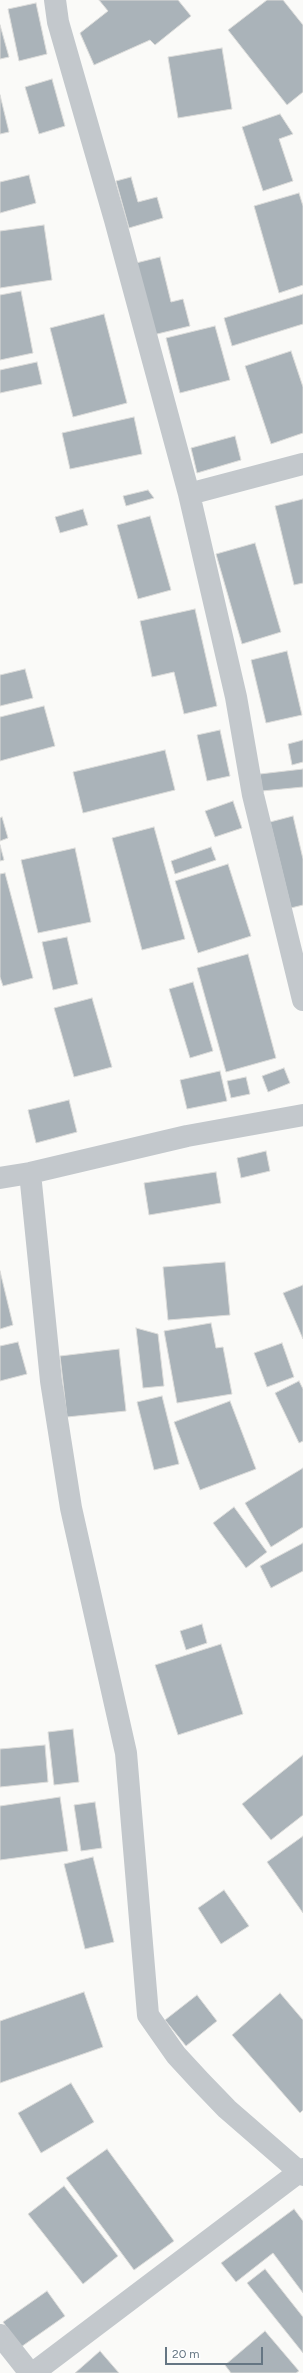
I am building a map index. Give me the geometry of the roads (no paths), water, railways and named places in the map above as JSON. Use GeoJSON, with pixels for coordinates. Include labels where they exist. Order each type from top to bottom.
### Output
{"type":"FeatureCollection","features":[{"type":"Feature","properties":{"kind":"street"},"geometry":{"type":"LineString","coordinates":[[55,0],[58,22],[115,220],[189,494],[236,697],[253,795],[303,1000]]}},
{"type":"Feature","properties":{"kind":"street"},"geometry":{"type":"LineString","coordinates":[[189,494],[303,464]]}},
{"type":"Feature","properties":{"kind":"street"},"geometry":{"type":"LineString","coordinates":[[0,1178],[30,1173],[188,1136],[303,1115]]}},
{"type":"Feature","properties":{"kind":"street"},"geometry":{"type":"LineString","coordinates":[[30,1173],[51,1381],[71,1508],[126,1753],[148,2015],[176,2055],[221,2103],[302,2172],[33,2373]]}},
{"type":"Feature","properties":{"kind":"street"},"geometry":{"type":"LineString","coordinates":[[0,2335],[30,2373]]}}]}
